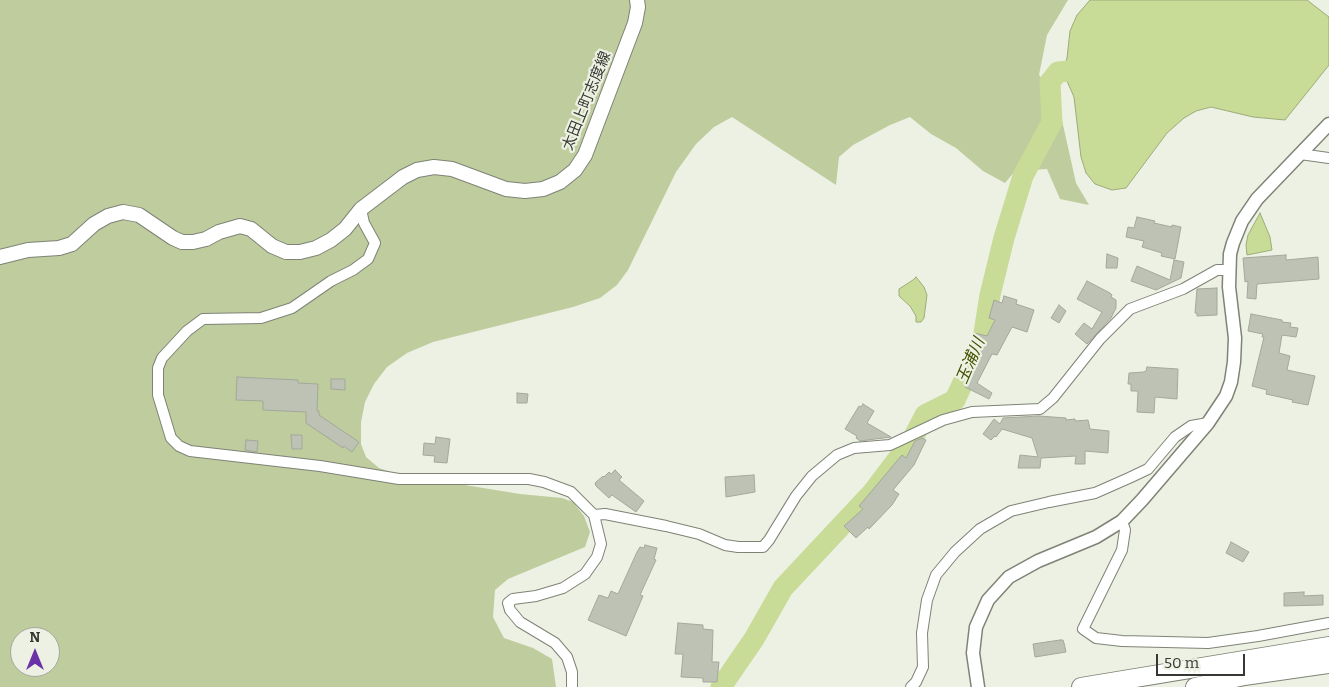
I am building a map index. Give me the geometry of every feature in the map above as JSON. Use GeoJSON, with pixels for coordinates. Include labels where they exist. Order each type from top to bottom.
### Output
{"type":"FeatureCollection","features":[{"type":"Feature","properties":{"kind":"highway"},"geometry":{"type":"LineString","coordinates":[[1081,687],[1329,646]]}},
{"type":"Feature","properties":{"kind":"highway"},"geometry":{"type":"LineString","coordinates":[[1195,687],[1244,676],[1329,664]]}},
{"type":"Feature","properties":{"kind":"main road","name":"太田上町志度線"},"geometry":{"type":"LineString","coordinates":[[0,257],[28,250],[59,248],[72,244],[94,224],[108,216],[123,212],[139,215],[182,242],[206,239],[219,232],[240,226],[251,229],[272,246],[286,252],[300,252],[316,248],[331,240],[345,229],[361,209],[403,177],[417,170],[434,167],[452,169],[506,189],[525,191],[543,189],[560,182],[574,170],[585,155],[635,23],[638,0]]}},
{"type":"Feature","properties":{"kind":"street"},"geometry":{"type":"LineString","coordinates":[[977,684],[973,653],[976,627],[988,600],[1009,577],[1038,561],[1096,537],[1122,521],[1208,423],[1226,396],[1231,382],[1234,362],[1235,338],[1229,287],[1230,254],[1233,243],[1242,220],[1258,199],[1329,124]]}},
{"type":"Feature","properties":{"kind":"street"},"geometry":{"type":"LineString","coordinates":[[1300,154],[1329,158]]}},
{"type":"Feature","properties":{"kind":"street"},"geometry":{"type":"LineString","coordinates":[[361,209],[364,223],[374,243],[368,258],[353,270],[331,281],[292,308],[261,318],[204,319],[187,331],[162,358],[158,368],[158,395],[171,438],[179,446],[190,451],[320,466],[399,479],[529,479],[544,482],[571,492],[594,515],[601,544],[597,557],[585,574],[563,588],[536,596],[513,599],[508,603],[510,610],[520,622],[555,643],[568,657],[572,672],[572,687]]}},
{"type":"Feature","properties":{"kind":"street"},"geometry":{"type":"LineString","coordinates":[[594,515],[605,514],[683,530],[699,534],[725,545],[763,547],[796,496],[812,476],[837,455],[854,448],[890,445],[943,420],[972,412],[1040,409],[1053,398],[1100,339],[1130,309],[1183,289],[1217,270],[1229,270]]}},
{"type":"Feature","properties":{"kind":"street"},"geometry":{"type":"LineString","coordinates":[[911,687],[916,682],[923,666],[922,633],[927,600],[936,575],[955,552],[980,529],[1011,511],[1095,493],[1129,478],[1148,469],[1176,437],[1191,426],[1208,423]]}},
{"type":"Feature","properties":{"kind":"street"},"geometry":{"type":"LineString","coordinates":[[1122,521],[1125,530],[1122,550],[1084,629],[1096,638],[1122,641],[1208,643],[1329,623]]}},
{"type":"Feature","properties":{"kind":"shaded area"},"geometry":{"type":"Polygon","coordinates":[[[0,0],[1068,0],[1047,35],[1039,75],[1057,98],[1076,183],[1089,205],[1060,199],[1047,169],[1015,171],[1005,183],[983,171],[956,148],[931,134],[910,117],[890,125],[853,145],[839,157],[836,185],[732,117],[714,127],[696,144],[676,172],[628,270],[617,285],[600,298],[573,307],[433,342],[407,353],[387,367],[374,384],[365,402],[361,422],[361,444],[366,457],[379,468],[397,474],[520,494],[562,498],[573,502],[584,516],[590,532],[585,547],[508,579],[495,590],[493,617],[504,638],[533,648],[552,659],[556,687],[0,687],[0,0]]]}},
{"type":"Feature","properties":{"kind":"shaded area"},"geometry":{"type":"Polygon","coordinates":[[[1090,0],[1307,0],[1329,17],[1329,65],[1285,120],[1253,117],[1211,107],[1196,111],[1184,118],[1167,133],[1126,188],[1112,190],[1095,184],[1086,173],[1081,157],[1074,97],[1067,81],[1058,72],[1065,64],[1067,58],[1070,31],[1077,15],[1090,0]]]}},
{"type":"Feature","properties":{"kind":"shaded area"},"geometry":{"type":"Polygon","coordinates":[[[1260,213],[1270,237],[1272,250],[1247,255],[1248,235],[1260,213]]]}},
{"type":"Feature","properties":{"kind":"shaded area"},"geometry":{"type":"Polygon","coordinates":[[[916,277],[924,287],[927,295],[924,318],[921,322],[916,322],[916,316],[910,306],[899,296],[899,289],[916,277]]]}},
{"type":"Feature","properties":{"kind":"building"},"geometry":{"type":"Polygon","coordinates":[[[1137,217],[1155,221],[1154,223],[1181,227],[1175,259],[1161,256],[1162,253],[1142,247],[1144,241],[1126,237],[1128,227],[1134,228],[1137,217]]]}},
{"type":"Feature","properties":{"kind":"building"},"geometry":{"type":"Polygon","coordinates":[[[1107,254],[1118,258],[1117,268],[1106,268],[1107,254]]]}},
{"type":"Feature","properties":{"kind":"building"},"geometry":{"type":"Polygon","coordinates":[[[1286,255],[1286,260],[1318,257],[1319,279],[1257,284],[1256,299],[1247,298],[1248,281],[1245,282],[1243,258],[1286,255]]]}},
{"type":"Feature","properties":{"kind":"building"},"geometry":{"type":"Polygon","coordinates":[[[1174,260],[1184,262],[1181,278],[1156,290],[1131,281],[1137,266],[1170,280],[1174,260]]]}},
{"type":"Feature","properties":{"kind":"building"},"geometry":{"type":"Polygon","coordinates":[[[1087,281],[1110,293],[1111,297],[1116,300],[1116,308],[1111,318],[1087,344],[1075,334],[1084,323],[1092,329],[1102,312],[1077,299],[1087,281]]]}},
{"type":"Feature","properties":{"kind":"building"},"geometry":{"type":"Polygon","coordinates":[[[1217,288],[1217,315],[1197,316],[1197,313],[1195,313],[1197,289],[1217,288]]]}},
{"type":"Feature","properties":{"kind":"building"},"geometry":{"type":"Polygon","coordinates":[[[1004,296],[1017,300],[1016,304],[1034,310],[1027,332],[1012,327],[997,355],[992,354],[977,383],[992,393],[989,399],[965,387],[979,360],[969,357],[974,333],[987,336],[995,320],[989,318],[994,300],[1002,303],[1004,296]]]}},
{"type":"Feature","properties":{"kind":"building"},"geometry":{"type":"Polygon","coordinates":[[[1059,305],[1066,311],[1059,323],[1051,318],[1059,305]]]}},
{"type":"Feature","properties":{"kind":"building"},"geometry":{"type":"Polygon","coordinates":[[[1251,314],[1282,320],[1282,322],[1291,323],[1290,327],[1298,328],[1296,337],[1282,335],[1279,353],[1290,356],[1287,370],[1315,376],[1308,405],[1266,394],[1267,390],[1252,386],[1264,337],[1262,337],[1263,334],[1248,331],[1251,314]]]}},
{"type":"Feature","properties":{"kind":"building"},"geometry":{"type":"Polygon","coordinates":[[[1147,367],[1178,369],[1177,399],[1155,397],[1154,413],[1137,412],[1138,391],[1131,391],[1131,384],[1128,384],[1129,373],[1144,372],[1147,367]]]}},
{"type":"Feature","properties":{"kind":"building"},"geometry":{"type":"Polygon","coordinates":[[[237,377],[298,380],[298,383],[318,384],[317,411],[319,411],[319,415],[359,442],[352,452],[306,423],[306,412],[263,410],[263,401],[236,400],[237,377]]]}},
{"type":"Feature","properties":{"kind":"building"},"geometry":{"type":"Polygon","coordinates":[[[331,379],[345,379],[345,390],[331,389],[331,379]]]}},
{"type":"Feature","properties":{"kind":"building"},"geometry":{"type":"Polygon","coordinates":[[[517,393],[528,394],[527,403],[517,403],[517,393]]]}},
{"type":"Feature","properties":{"kind":"building"},"geometry":{"type":"Polygon","coordinates":[[[863,404],[874,411],[867,423],[891,437],[860,441],[856,438],[857,436],[845,429],[859,406],[861,407],[863,404]]]}},
{"type":"Feature","properties":{"kind":"building"},"geometry":{"type":"Polygon","coordinates":[[[1039,416],[1066,418],[1066,420],[1075,419],[1075,421],[1088,420],[1090,429],[1109,431],[1108,453],[1085,451],[1085,464],[1075,464],[1076,456],[1041,458],[1040,468],[1018,468],[1020,455],[1038,457],[1032,438],[1002,429],[991,440],[983,434],[994,419],[1000,424],[1003,418],[1039,416]]]}},
{"type":"Feature","properties":{"kind":"building"},"geometry":{"type":"Polygon","coordinates":[[[291,435],[302,435],[302,449],[292,449],[291,435]]]}},
{"type":"Feature","properties":{"kind":"building"},"geometry":{"type":"Polygon","coordinates":[[[436,437],[450,439],[447,463],[434,462],[435,456],[423,455],[424,443],[435,444],[436,437]]]}},
{"type":"Feature","properties":{"kind":"building"},"geometry":{"type":"Polygon","coordinates":[[[922,438],[926,440],[914,465],[893,490],[899,494],[892,505],[869,529],[868,527],[856,538],[844,526],[863,509],[859,506],[902,455],[906,458],[915,441],[922,438]]]}},
{"type":"Feature","properties":{"kind":"building"},"geometry":{"type":"Polygon","coordinates":[[[246,440],[258,441],[257,452],[245,450],[246,440]]]}},
{"type":"Feature","properties":{"kind":"building"},"geometry":{"type":"Polygon","coordinates":[[[615,470],[622,477],[619,480],[644,501],[636,512],[612,495],[609,498],[596,486],[595,483],[603,476],[609,472],[611,474],[615,470]]]}},
{"type":"Feature","properties":{"kind":"building"},"geometry":{"type":"Polygon","coordinates":[[[754,475],[755,492],[726,497],[725,477],[754,475]]]}},
{"type":"Feature","properties":{"kind":"building"},"geometry":{"type":"Polygon","coordinates":[[[1231,542],[1249,552],[1243,562],[1226,553],[1231,542]]]}},
{"type":"Feature","properties":{"kind":"building"},"geometry":{"type":"Polygon","coordinates":[[[645,545],[657,548],[654,559],[656,560],[640,595],[643,596],[626,636],[588,620],[599,595],[608,598],[611,591],[618,594],[637,552],[640,547],[644,548],[645,545]]]}},
{"type":"Feature","properties":{"kind":"building"},"geometry":{"type":"Polygon","coordinates":[[[1304,592],[1304,596],[1323,595],[1323,605],[1284,606],[1284,593],[1304,592]]]}},
{"type":"Feature","properties":{"kind":"building"},"geometry":{"type":"Polygon","coordinates":[[[678,623],[703,625],[703,629],[713,630],[712,662],[719,662],[717,682],[703,682],[703,678],[681,677],[683,654],[675,654],[678,623]]]}},
{"type":"Feature","properties":{"kind":"building"},"geometry":{"type":"Polygon","coordinates":[[[1063,640],[1066,652],[1035,657],[1033,644],[1063,640]]]}},
{"type":"Feature","properties":{"kind":"waterway","name":"玉浦川"},"geometry":{"type":"LineString","coordinates":[[721,687],[754,639],[783,588],[872,493],[912,440],[925,415],[955,400],[983,339],[990,295],[1004,238],[1023,176],[1052,122],[1050,82],[1058,72],[1081,70],[1085,66]]}}]}
